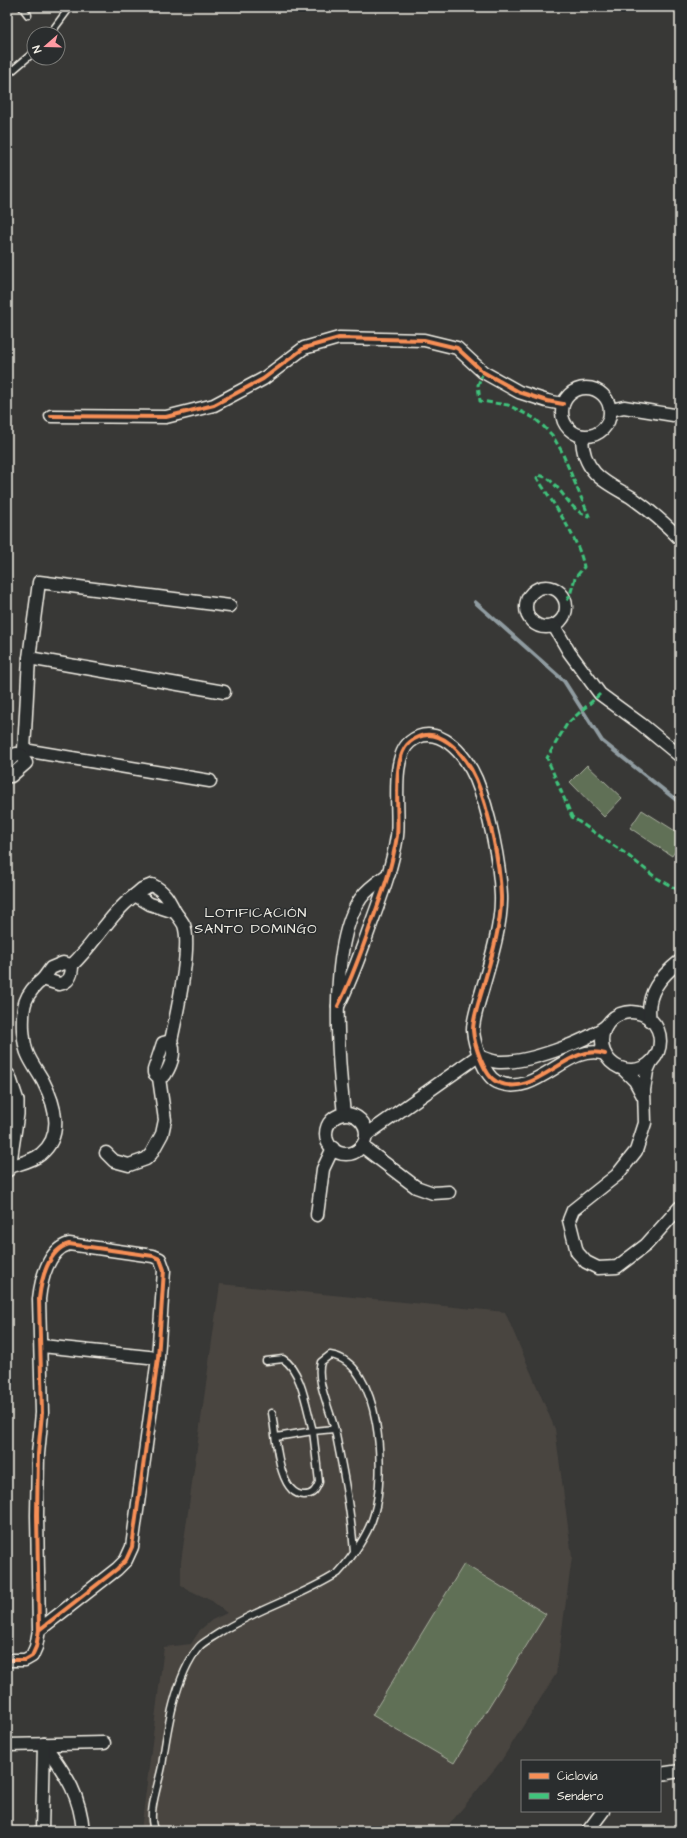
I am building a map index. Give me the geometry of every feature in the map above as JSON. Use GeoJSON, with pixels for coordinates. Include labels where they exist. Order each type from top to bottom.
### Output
{"type":"FeatureCollection","features":[{"type":"Feature","properties":{"kind":"main road"},"geometry":{"type":"LineString","coordinates":[[7,1077],[15,1101],[15,1114],[7,1168]]}},
{"type":"Feature","properties":{"kind":"street"},"geometry":{"type":"LineString","coordinates":[[51,416],[166,417],[214,405],[263,379],[304,348],[339,338],[424,340],[457,348],[483,372],[519,392],[547,401],[563,404]]}},
{"type":"Feature","properties":{"kind":"street"},"geometry":{"type":"LineString","coordinates":[[589,388],[595,389],[605,396],[610,410],[610,419],[604,428],[591,436],[582,436],[572,431],[567,427],[563,419],[563,404],[567,397],[575,390],[589,388]]}},
{"type":"Feature","properties":{"kind":"street"},"geometry":{"type":"LineString","coordinates":[[610,410],[624,407],[680,416]]}},
{"type":"Feature","properties":{"kind":"street"},"geometry":{"type":"LineString","coordinates":[[582,436],[582,450],[596,474],[634,499],[670,528],[680,539]]}},
{"type":"Feature","properties":{"kind":"street"},"geometry":{"type":"LineString","coordinates":[[7,776],[11,776],[26,763],[23,753],[29,658],[39,582],[230,606]]}},
{"type":"Feature","properties":{"kind":"street"},"geometry":{"type":"LineString","coordinates":[[554,626],[569,652],[600,694],[641,724],[680,756]]}},
{"type":"Feature","properties":{"kind":"street"},"geometry":{"type":"LineString","coordinates":[[29,658],[224,692]]}},
{"type":"Feature","properties":{"kind":"street"},"geometry":{"type":"LineString","coordinates":[[338,1006],[351,980],[385,890],[397,835],[397,774],[400,758],[409,743],[426,735],[442,738],[460,751],[476,778],[495,849],[501,898],[495,942],[473,1029],[478,1056],[491,1079],[511,1086],[525,1084],[537,1079],[586,1052],[605,1054]]}},
{"type":"Feature","properties":{"kind":"street"},"geometry":{"type":"LineString","coordinates":[[7,763],[16,754],[23,753],[210,781]]}},
{"type":"Feature","properties":{"kind":"street"},"geometry":{"type":"LineString","coordinates":[[344,1114],[339,1066],[338,1006],[341,959],[349,921],[361,898],[372,886],[389,874]]}},
{"type":"Feature","properties":{"kind":"street"},"geometry":{"type":"LineString","coordinates":[[43,979],[55,983],[62,983],[71,976],[72,965],[92,944],[120,908],[148,886],[156,887],[168,896],[175,912],[184,924],[186,935],[182,984],[171,1041],[174,1049],[165,1075],[159,1078],[165,1120],[162,1134],[152,1154],[146,1159],[129,1165],[114,1161],[106,1153]]}},
{"type":"Feature","properties":{"kind":"street"},"geometry":{"type":"LineString","coordinates":[[135,895],[150,904],[175,912]]}},
{"type":"Feature","properties":{"kind":"street"},"geometry":{"type":"LineString","coordinates":[[650,1020],[648,1007],[651,995],[665,973],[680,962]]}},
{"type":"Feature","properties":{"kind":"street"},"geometry":{"type":"LineString","coordinates":[[7,1168],[41,1155],[53,1140],[55,1134],[56,1125],[49,1097],[43,1082],[27,1054],[24,1041],[22,1015],[26,1000],[33,987],[43,979],[48,970],[58,964],[63,963],[72,965]]}},
{"type":"Feature","properties":{"kind":"street"},"geometry":{"type":"LineString","coordinates":[[628,1012],[651,995]]}},
{"type":"Feature","properties":{"kind":"street"},"geometry":{"type":"LineString","coordinates":[[645,1099],[635,1081],[623,1069],[611,1062],[605,1054],[602,1045],[602,1035],[606,1026],[612,1019],[620,1014],[628,1012],[638,1012],[650,1020],[658,1030],[660,1039],[659,1048],[651,1062],[645,1080],[645,1099],[645,1123],[636,1152],[617,1175],[573,1210],[569,1220],[577,1252],[586,1262],[598,1268],[617,1267],[646,1245],[680,1207]]}},
{"type":"Feature","properties":{"kind":"street"},"geometry":{"type":"LineString","coordinates":[[478,1056],[498,1062],[548,1054],[587,1038],[606,1026]]}},
{"type":"Feature","properties":{"kind":"street"},"geometry":{"type":"LineString","coordinates":[[364,1140],[478,1056]]}},
{"type":"Feature","properties":{"kind":"street"},"geometry":{"type":"LineString","coordinates":[[623,1069],[636,1070],[651,1062]]}},
{"type":"Feature","properties":{"kind":"street"},"geometry":{"type":"LineString","coordinates":[[344,1114],[355,1116],[360,1119],[366,1129],[364,1140],[358,1150],[345,1154],[333,1148],[326,1137],[326,1130],[332,1119],[344,1114]]}},
{"type":"Feature","properties":{"kind":"street"},"geometry":{"type":"LineString","coordinates":[[364,1140],[416,1187],[433,1193],[449,1192]]}},
{"type":"Feature","properties":{"kind":"street"},"geometry":{"type":"LineString","coordinates":[[317,1215],[323,1169],[333,1148]]}},
{"type":"Feature","properties":{"kind":"street"},"geometry":{"type":"LineString","coordinates":[[7,1660],[25,1660],[32,1656],[36,1647],[39,1630],[37,1516],[38,1454],[42,1413],[42,1346],[39,1299],[41,1282],[59,1248],[69,1244],[153,1256],[160,1259],[164,1270],[158,1358],[132,1547],[126,1560],[117,1569],[39,1630]]}},
{"type":"Feature","properties":{"kind":"street"},"geometry":{"type":"LineString","coordinates":[[42,1346],[158,1358]]}},
{"type":"Feature","properties":{"kind":"street"},"geometry":{"type":"LineString","coordinates":[[7,1745],[104,1743]]}},
{"type":"Feature","properties":{"kind":"street"},"geometry":{"type":"LineString","coordinates":[[42,1831],[44,1744]]}},
{"type":"Feature","properties":{"kind":"street"},"geometry":{"type":"LineString","coordinates":[[44,1744],[70,1781],[77,1798],[83,1831]]}},
{"type":"Feature","properties":{"kind":"street"},"geometry":{"type":"LineString","coordinates":[[661,1774],[680,1771]]}},
{"type":"Feature","properties":{"kind":"street"},"geometry":{"type":"LineString","coordinates":[[588,1831],[602,1812]]}},
{"type":"Feature","properties":{"kind":"lane"},"geometry":{"type":"LineString","coordinates":[[22,7],[28,15]]}},
{"type":"Feature","properties":{"kind":"lane"},"geometry":{"type":"LineString","coordinates":[[56,26],[70,7]]}},
{"type":"Feature","properties":{"kind":"lane"},"geometry":{"type":"LineString","coordinates":[[7,74],[26,59]]}},
{"type":"Feature","properties":{"kind":"lane"},"geometry":{"type":"LineString","coordinates":[[156,1831],[153,1826],[153,1810],[169,1718],[180,1684],[191,1658],[200,1646],[230,1626],[330,1579],[342,1570],[350,1560],[374,1514],[379,1475],[376,1416],[368,1392],[360,1378],[341,1358],[330,1355],[321,1362],[319,1374],[334,1429],[347,1501],[354,1552]]}},
{"type":"Feature","properties":{"kind":"lane"},"geometry":{"type":"LineString","coordinates":[[266,1361],[283,1359],[293,1367],[300,1382],[313,1431],[319,1482],[316,1490],[311,1494],[303,1495],[296,1493],[286,1482],[281,1470],[272,1413]]}},
{"type":"Feature","properties":{"kind":"lane"},"geometry":{"type":"LineString","coordinates":[[276,1438],[313,1431],[334,1429]]}},
{"type":"Feature","properties":{"kind":"shaded area"},"geometry":{"type":"Polygon","coordinates":[[[220,1284],[505,1312],[555,1429],[572,1557],[556,1674],[501,1761],[444,1831],[141,1831],[164,1647],[191,1644],[200,1630],[212,1620],[227,1613],[212,1601],[181,1586],[181,1562],[220,1284]]]}},
{"type":"Feature","properties":{"kind":"green space"},"geometry":{"type":"Polygon","coordinates":[[[587,765],[622,798],[604,817],[570,782],[587,765]]]}},
{"type":"Feature","properties":{"kind":"green space"},"geometry":{"type":"Polygon","coordinates":[[[642,810],[680,834],[680,844],[672,856],[630,828],[642,810]]]}},
{"type":"Feature","properties":{"kind":"green space"},"geometry":{"type":"Polygon","coordinates":[[[464,1564],[546,1614],[454,1763],[372,1715],[464,1564]]]}},
{"type":"Feature","properties":{"kind":"waterway"},"geometry":{"type":"LineString","coordinates":[[475,602],[564,681],[602,741],[680,803]]}},
{"type":"Feature","properties":{"kind":"marked path"},"geometry":{"type":"LineString","coordinates":[[483,372],[478,385],[480,401],[508,405],[534,418],[552,435],[561,450],[589,516],[574,508],[558,488],[546,477],[538,475],[537,478],[571,533],[577,545],[584,567],[575,578],[566,603]]}},
{"type":"Feature","properties":{"kind":"marked path"},"geometry":{"type":"LineString","coordinates":[[600,694],[567,724],[547,758],[572,817],[626,854],[655,877],[680,891]]}},
{"type":"Feature","properties":{"kind":"cycle path"},"geometry":{"type":"LineString","coordinates":[[51,416],[166,417],[214,405],[263,379],[304,348],[339,338],[424,340],[457,348],[483,372],[519,392],[547,401],[563,404]]}},
{"type":"Feature","properties":{"kind":"cycle path"},"geometry":{"type":"LineString","coordinates":[[338,1006],[348,986],[360,955],[383,891],[392,859],[398,826],[397,786],[400,760],[404,750],[410,742],[420,736],[430,735],[449,743],[458,751],[471,770],[481,792],[496,853],[500,883],[501,907],[488,971],[473,1026],[475,1043],[484,1067],[492,1079],[497,1082],[512,1085],[525,1083],[539,1078],[578,1055],[591,1052],[605,1054]]}},
{"type":"Feature","properties":{"kind":"cycle path"},"geometry":{"type":"LineString","coordinates":[[7,1660],[25,1660],[32,1656],[36,1647],[39,1630],[37,1515],[38,1454],[42,1413],[39,1299],[44,1275],[56,1252],[69,1244],[153,1256],[160,1259],[164,1270],[158,1358],[132,1547],[126,1560],[117,1569],[39,1630]]}},
{"type":"Feature","properties":{"kind":"district","name":"LOTIFICACIÓN SANTO DOMINGO"},"geometry":{"type":"Point","coordinates":[256,922]}}]}
